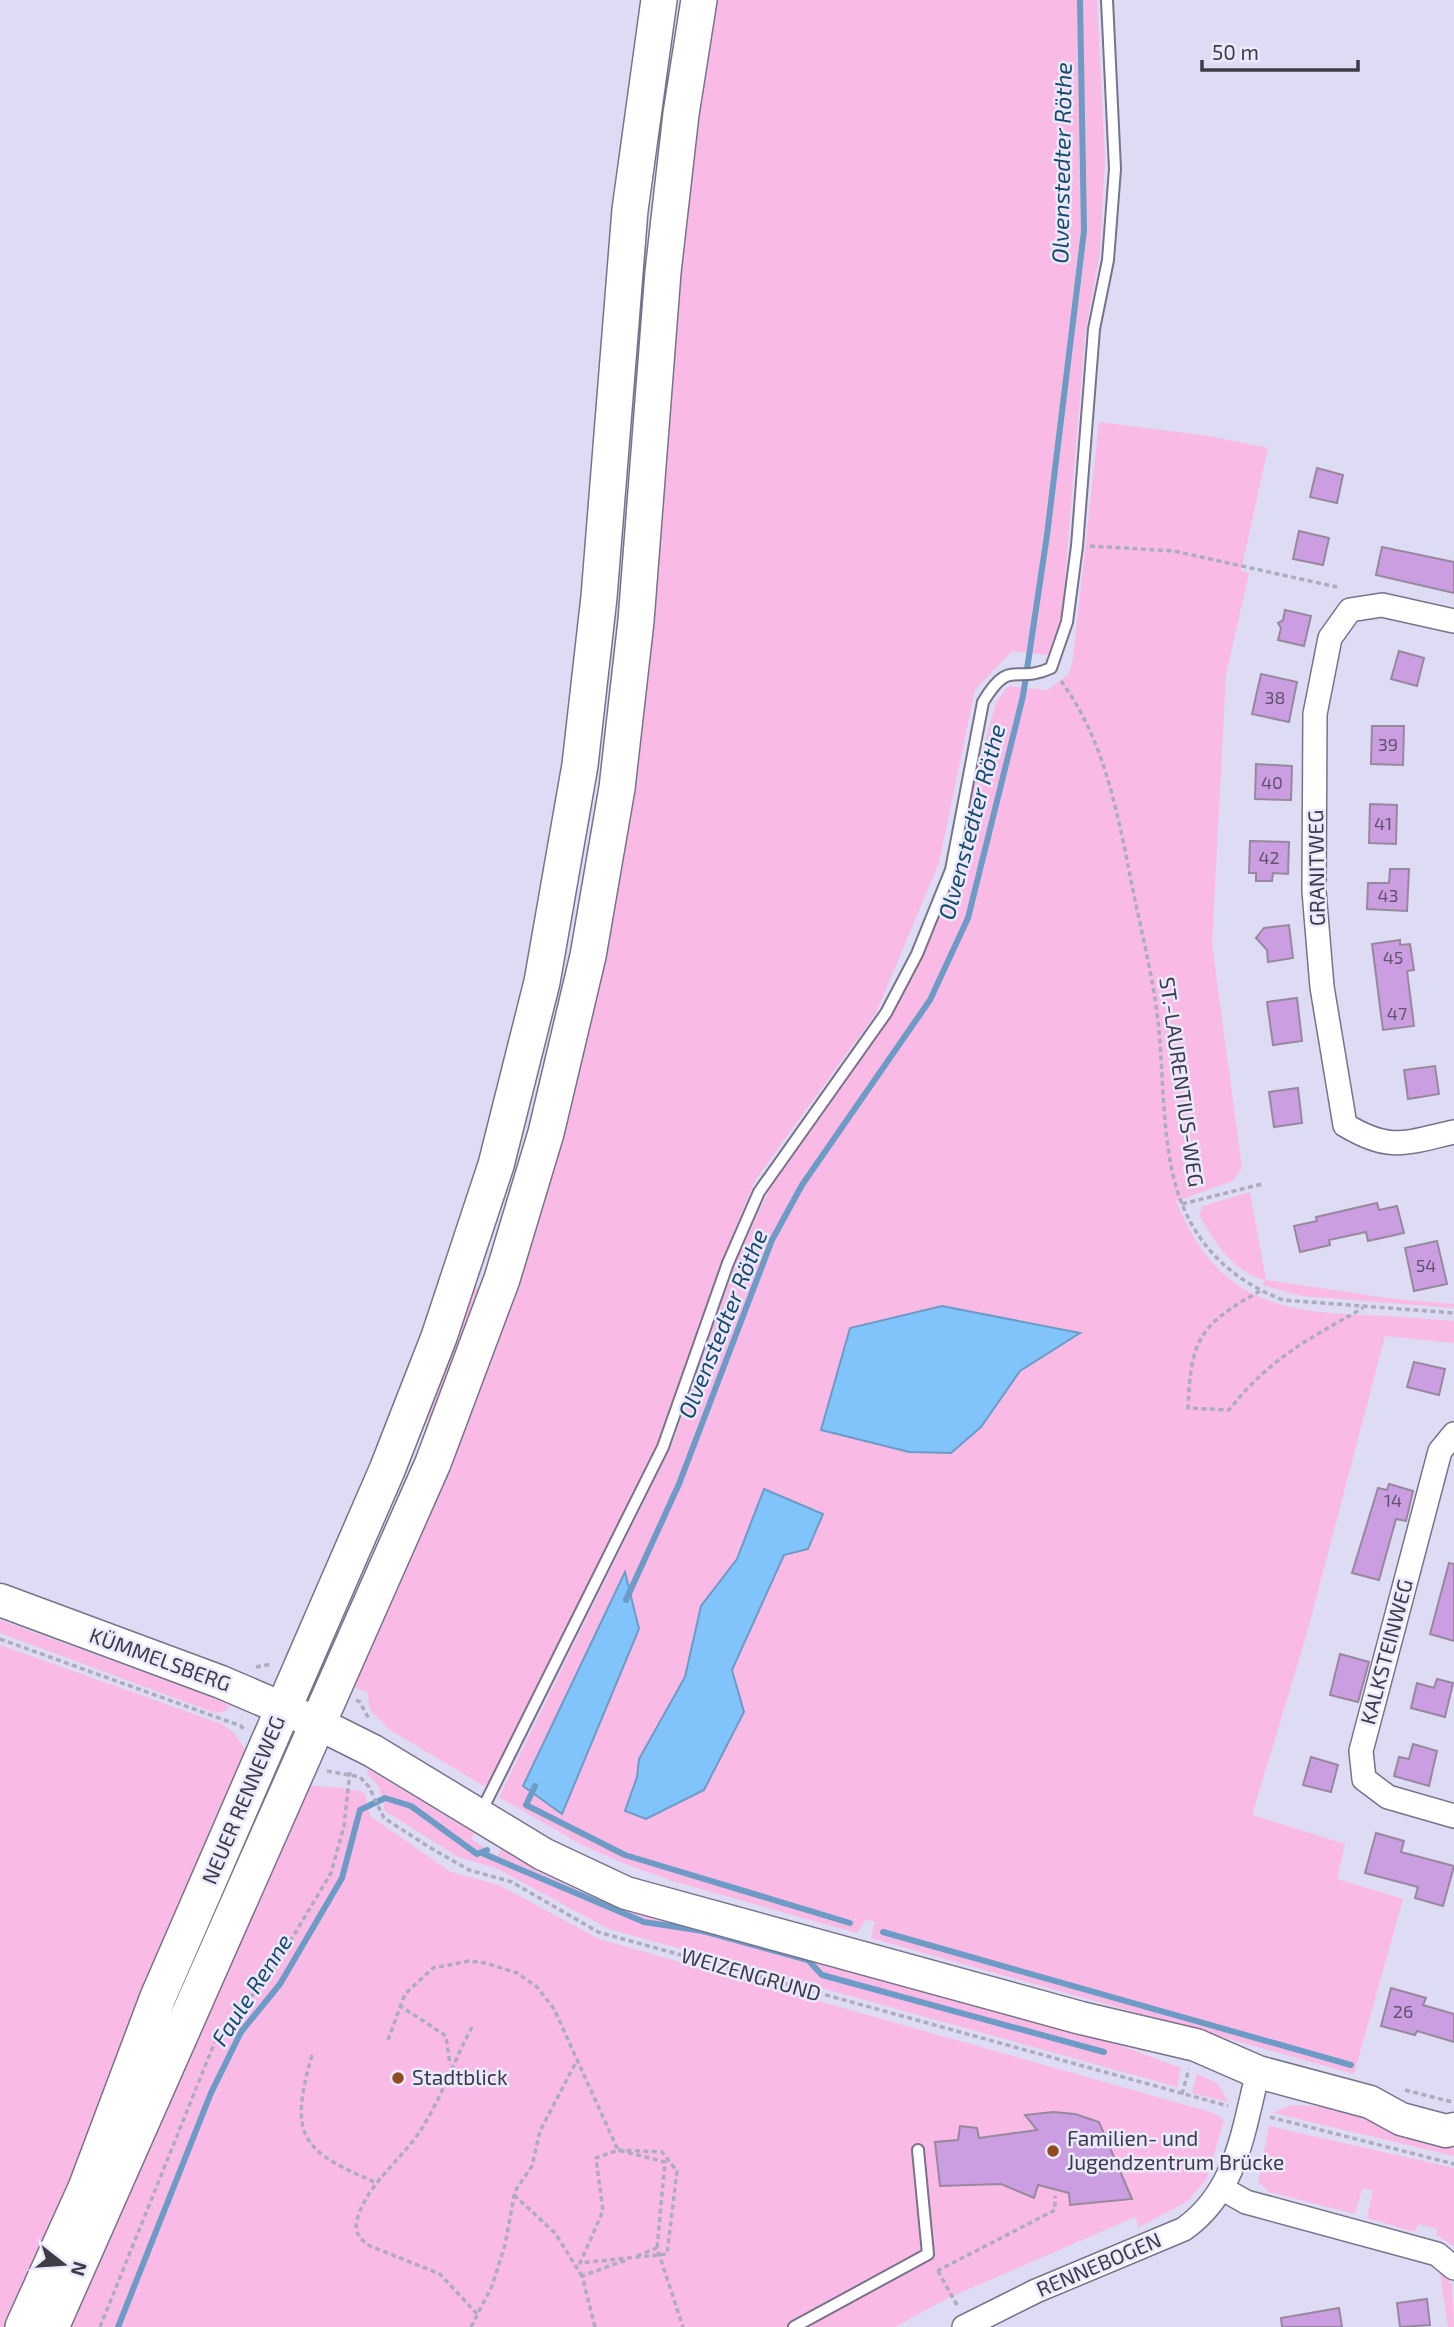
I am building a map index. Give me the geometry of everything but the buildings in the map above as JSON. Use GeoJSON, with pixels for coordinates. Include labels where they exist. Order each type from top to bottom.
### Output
{"type":"FeatureCollection","features":[{"type":"Feature","properties":{"kind":"main road","name":"NEUER RENNEWEG"},"geometry":{"type":"LineString","coordinates":[[23,2327],[86,2188],[158,1997],[387,1470],[463,1271],[496,1165],[534,1017],[574,802],[599,597],[634,174],[659,0]]}},
{"type":"Feature","properties":{"kind":"main road","name":"NEUER RENNEWEG"},"geometry":{"type":"LineString","coordinates":[[51,2327],[433,1463],[502,1279],[539,1159],[568,1045],[612,827],[635,632],[666,244],[699,0]]}},
{"type":"Feature","properties":{"kind":"main road","name":"KÜMMELSBERG"},"geometry":{"type":"LineString","coordinates":[[0,1600],[221,1682],[319,1724]]}},
{"type":"Feature","properties":{"kind":"main road"},"geometry":{"type":"LineString","coordinates":[[319,1724],[373,1751],[564,1866],[626,1893],[1081,2018],[1116,2039],[1207,2069],[1258,2072],[1370,2102],[1401,2119],[1446,2131],[1454,2129]]}},
{"type":"Feature","properties":{"kind":"main road"},"geometry":{"type":"LineString","coordinates":[[1370,2102],[1405,2100],[1454,2114]]}},
{"type":"Feature","properties":{"kind":"street","name":"GRANITWEG"},"geometry":{"type":"LineString","coordinates":[[1454,621],[1382,605],[1350,610],[1330,638],[1315,714],[1314,891],[1325,1011],[1345,1125],[1371,1140],[1397,1145],[1454,1132]]}},
{"type":"Feature","properties":{"kind":"street","name":"KALKSTEINWEG"},"geometry":{"type":"LineString","coordinates":[[1454,1434],[1440,1451],[1361,1751],[1364,1779],[1388,1797],[1454,1816]]}},
{"type":"Feature","properties":{"kind":"street","name":"RENNEBOGEN"},"geometry":{"type":"LineString","coordinates":[[966,2326],[1036,2291],[1184,2229],[1201,2217],[1223,2189],[1258,2072]]}},
{"type":"Feature","properties":{"kind":"street"},"geometry":{"type":"LineString","coordinates":[[1223,2189],[1247,2202],[1437,2254],[1454,2268]]}},
{"type":"Feature","properties":{"kind":"lane"},"geometry":{"type":"LineString","coordinates":[[478,1816],[663,1447],[727,1263],[759,1192],[886,1013],[916,954],[951,870],[983,702],[996,680],[1012,674],[1036,675],[1051,668],[1067,622],[1077,546],[1094,329],[1108,260],[1115,169],[1107,0]]}},
{"type":"Feature","properties":{"kind":"lane"},"geometry":{"type":"LineString","coordinates":[[794,2327],[928,2254],[918,2150]]}},
{"type":"Feature","properties":{"kind":"path"},"geometry":{"type":"LineString","coordinates":[[1077,546],[1174,551],[1336,587]]}},
{"type":"Feature","properties":{"kind":"path","name":"ST.-LAURENTIUS-WEG"},"geometry":{"type":"LineString","coordinates":[[1051,668],[1077,703],[1096,740],[1115,801],[1157,1006],[1170,1155],[1182,1204],[1211,1255],[1260,1291],[1283,1300],[1454,1313]]}},
{"type":"Feature","properties":{"kind":"path"},"geometry":{"type":"LineString","coordinates":[[1182,1204],[1262,1184]]}},
{"type":"Feature","properties":{"kind":"path"},"geometry":{"type":"LineString","coordinates":[[1260,1291],[1223,1311],[1200,1335],[1190,1369],[1188,1408],[1229,1410],[1254,1379],[1284,1353],[1363,1308]]}},
{"type":"Feature","properties":{"kind":"path","name":"KÜMMELSBERG"},"geometry":{"type":"LineString","coordinates":[[0,1639],[241,1726],[246,1734]]}},
{"type":"Feature","properties":{"kind":"path"},"geometry":{"type":"LineString","coordinates":[[100,2327],[216,2039],[233,2015],[267,1980],[331,1873],[344,1826],[350,1773],[324,1772]]}},
{"type":"Feature","properties":{"kind":"path","name":"WEIZENGRUND"},"geometry":{"type":"LineString","coordinates":[[350,1773],[363,1780],[371,1791],[378,1810],[393,1825],[459,1865],[512,1882],[598,1932],[1229,2106]]}},
{"type":"Feature","properties":{"kind":"path"},"geometry":{"type":"LineString","coordinates":[[388,2040],[399,2005],[414,1982],[442,1965],[469,1961],[503,1968],[530,1981],[544,1994],[618,2150]]}},
{"type":"Feature","properties":{"kind":"path"},"geometry":{"type":"LineString","coordinates":[[399,2005],[444,2034],[450,2067]]}},
{"type":"Feature","properties":{"kind":"path"},"geometry":{"type":"LineString","coordinates":[[472,2027],[450,2067],[422,2130],[377,2183],[358,2216],[356,2227],[360,2238],[392,2257],[440,2274],[478,2315]]}},
{"type":"Feature","properties":{"kind":"path"},"geometry":{"type":"LineString","coordinates":[[312,2055],[300,2107],[302,2124],[309,2142],[328,2161],[377,2183]]}},
{"type":"Feature","properties":{"kind":"path"},"geometry":{"type":"LineString","coordinates":[[471,2327],[489,2297],[502,2255],[513,2195],[532,2166],[540,2131],[576,2062]]}},
{"type":"Feature","properties":{"kind":"path"},"geometry":{"type":"LineString","coordinates":[[1182,2094],[1189,2068]]}},
{"type":"Feature","properties":{"kind":"path"},"geometry":{"type":"LineString","coordinates":[[1268,2116],[1454,2164]]}},
{"type":"Feature","properties":{"kind":"path"},"geometry":{"type":"LineString","coordinates":[[618,2150],[665,2162],[657,2248],[683,2327]]}},
{"type":"Feature","properties":{"kind":"path"},"geometry":{"type":"LineString","coordinates":[[618,2150],[662,2152],[677,2171],[667,2254],[580,2263],[603,2211],[596,2158],[618,2150]]}},
{"type":"Feature","properties":{"kind":"path"},"geometry":{"type":"LineString","coordinates":[[513,2195],[555,2233],[582,2276],[595,2327]]}},
{"type":"Feature","properties":{"kind":"path"},"geometry":{"type":"LineString","coordinates":[[937,2271],[1055,2210],[1055,2196]]}},
{"type":"Feature","properties":{"kind":"path"},"geometry":{"type":"LineString","coordinates":[[582,2276],[657,2248]]}},
{"type":"Feature","properties":{"kind":"path"},"geometry":{"type":"LineString","coordinates":[[928,2254],[966,2326]]}},
{"type":"Feature","properties":{"kind":"shaded area"},"geometry":{"type":"Polygon","coordinates":[[[712,0],[1097,0],[1105,158],[1100,251],[1085,335],[1062,616],[1048,655],[1012,651],[975,690],[939,863],[876,1013],[756,1179],[726,1250],[658,1443],[493,1778],[484,1786],[390,1730],[370,1710],[367,1692],[354,1687],[548,1170],[712,0]]]}},
{"type":"Feature","properties":{"kind":"shaded area"},"geometry":{"type":"Polygon","coordinates":[[[1099,422],[1209,436],[1268,448],[1241,571],[1249,573],[1226,675],[1212,944],[1242,1168],[1233,1181],[1176,1201],[1191,1233],[1209,1259],[1229,1278],[1251,1293],[1304,1310],[1454,1321],[1454,1343],[1385,1336],[1307,1633],[1252,1815],[1345,1844],[1337,1879],[1403,1899],[1354,2074],[871,1938],[875,1922],[866,1919],[857,1933],[672,1881],[582,1845],[499,1797],[673,1442],[738,1257],[770,1188],[886,1022],[926,949],[958,866],[976,775],[996,703],[1008,686],[1047,690],[1069,674],[1099,422]],[[764,1489],[737,1559],[701,1606],[685,1677],[639,1759],[637,1777],[625,1810],[646,1819],[704,1790],[744,1712],[731,1670],[784,1554],[822,1513],[764,1489]]]}},
{"type":"Feature","properties":{"kind":"shaded area"},"geometry":{"type":"Polygon","coordinates":[[[1250,1192],[1266,1280],[1395,1299],[1454,1304],[1454,1308],[1302,1296],[1262,1285],[1265,1280],[1243,1270],[1226,1255],[1199,1215],[1203,1206],[1250,1192]]]}},
{"type":"Feature","properties":{"kind":"shaded area"},"geometry":{"type":"Polygon","coordinates":[[[471,1286],[486,1291],[420,1452],[434,1393],[471,1286]]]}},
{"type":"Feature","properties":{"kind":"shaded area"},"geometry":{"type":"Polygon","coordinates":[[[0,1620],[230,1706],[225,1711],[215,1713],[0,1633],[0,1620]]]}},
{"type":"Feature","properties":{"kind":"shaded area"},"geometry":{"type":"Polygon","coordinates":[[[0,1645],[222,1724],[235,1734],[249,1756],[81,2168],[9,2327],[0,2327],[0,1645]]]}},
{"type":"Feature","properties":{"kind":"shaded area"},"geometry":{"type":"Polygon","coordinates":[[[368,1769],[474,1833],[471,1839],[497,1856],[502,1849],[537,1871],[602,1901],[1095,2036],[1181,2068],[1177,2087],[609,1929],[496,1868],[458,1857],[385,1811],[379,1787],[367,1774],[368,1769]]]}},
{"type":"Feature","properties":{"kind":"shaded area"},"geometry":{"type":"Polygon","coordinates":[[[309,1785],[365,1793],[370,1816],[451,1872],[499,1885],[599,1939],[1214,2113],[1224,2120],[1207,2178],[1188,2201],[1139,2227],[1135,2217],[946,2299],[895,2327],[65,2327],[309,1785]]]}},
{"type":"Feature","properties":{"kind":"shaded area"},"geometry":{"type":"Polygon","coordinates":[[[1197,2074],[1217,2083],[1228,2102],[1192,2093],[1197,2074]]]}},
{"type":"Feature","properties":{"kind":"shaded area"},"geometry":{"type":"Polygon","coordinates":[[[1292,2105],[1327,2107],[1454,2140],[1454,2156],[1273,2113],[1292,2105]]]}},
{"type":"Feature","properties":{"kind":"shaded area"},"geometry":{"type":"Polygon","coordinates":[[[1269,2126],[1454,2168],[1454,2246],[1436,2235],[1437,2229],[1418,2224],[1415,2232],[1367,2218],[1373,2190],[1362,2188],[1355,2214],[1269,2192],[1258,2181],[1269,2126]]]}},
{"type":"Feature","properties":{"kind":"shaded area"},"geometry":{"type":"Polygon","coordinates":[[[1439,2266],[1452,2285],[1454,2327],[1448,2327],[1439,2266]]]}},
{"type":"Feature","properties":{"kind":"water"},"geometry":{"type":"Polygon","coordinates":[[[942,1306],[1080,1333],[1020,1371],[981,1427],[951,1453],[909,1452],[821,1430],[850,1328],[942,1306]]]}},
{"type":"Feature","properties":{"kind":"water"},"geometry":{"type":"Polygon","coordinates":[[[764,1489],[823,1514],[808,1549],[784,1555],[732,1670],[744,1712],[704,1790],[646,1819],[625,1811],[637,1777],[639,1759],[685,1677],[701,1606],[737,1559],[764,1489]]]}},
{"type":"Feature","properties":{"kind":"water"},"geometry":{"type":"Polygon","coordinates":[[[625,1572],[639,1629],[562,1814],[523,1786],[625,1572]]]}},
{"type":"Feature","properties":{"kind":"waterway","name":"Olvenstedter Röthe"},"geometry":{"type":"LineString","coordinates":[[626,1600],[679,1484],[772,1240],[802,1185],[930,1000],[968,918],[1023,696],[1047,535],[1084,231],[1080,0]]}},
{"type":"Feature","properties":{"kind":"waterway"},"geometry":{"type":"LineString","coordinates":[[535,1786],[526,1805],[625,1855],[850,1923]]}},
{"type":"Feature","properties":{"kind":"waterway","name":"Faule Renne"},"geometry":{"type":"LineString","coordinates":[[118,2327],[211,2093],[241,2032],[280,1984],[342,1878],[360,1810],[385,1798],[411,1806],[477,1854],[487,1850]]}},
{"type":"Feature","properties":{"kind":"waterway"},"geometry":{"type":"LineString","coordinates":[[484,1854],[644,1922],[703,1931],[808,1960],[822,1975],[1104,2052]]}},
{"type":"Feature","properties":{"kind":"waterway"},"geometry":{"type":"LineString","coordinates":[[883,1932],[1351,2065]]}},
{"type":"Feature","properties":{"kind":"place","name":"Stadtblick"},"geometry":{"type":"Point","coordinates":[398,2078]}},
{"type":"Feature","properties":{"kind":"place","name":"Familien- und Jugendzentrum Brücke"},"geometry":{"type":"Point","coordinates":[1053,2151]}}]}
